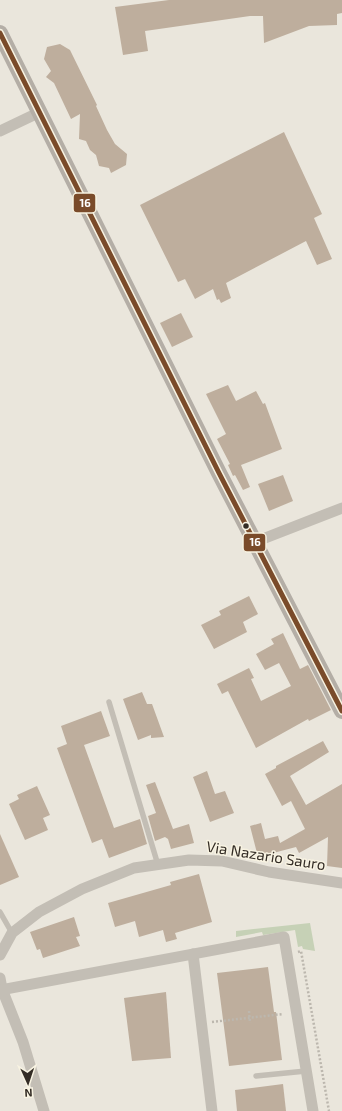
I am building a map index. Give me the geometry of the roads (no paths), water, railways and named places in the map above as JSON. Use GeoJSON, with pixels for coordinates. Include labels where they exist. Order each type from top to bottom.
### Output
{"type":"FeatureCollection","features":[{"type":"Feature","properties":{"kind":"street"},"geometry":{"type":"LineString","coordinates":[[0,33],[219,473],[342,711]]}},
{"type":"Feature","properties":{"kind":"street"},"geometry":{"type":"LineString","coordinates":[[0,131],[40,112]]}},
{"type":"Feature","properties":{"kind":"street"},"geometry":{"type":"LineString","coordinates":[[255,542],[342,508]]}},
{"type":"Feature","properties":{"kind":"street","name":"Via Nazario Sauro"},"geometry":{"type":"LineString","coordinates":[[0,955],[12,933],[39,912],[82,889],[134,868],[189,860],[222,862],[268,872],[342,883]]}},
{"type":"Feature","properties":{"kind":"street"},"geometry":{"type":"LineString","coordinates":[[44,1111],[23,1042],[1,986],[193,954],[284,936],[313,1111]]}},
{"type":"Feature","properties":{"kind":"street"},"geometry":{"type":"LineString","coordinates":[[193,954],[212,1111]]}},
{"type":"Feature","properties":{"kind":"lane"},"geometry":{"type":"LineString","coordinates":[[108,702],[158,865]]}},
{"type":"Feature","properties":{"kind":"lane"},"geometry":{"type":"LineString","coordinates":[[0,912],[12,933]]}},
{"type":"Feature","properties":{"kind":"lane"},"geometry":{"type":"LineString","coordinates":[[256,1076],[306,1071]]}}]}
